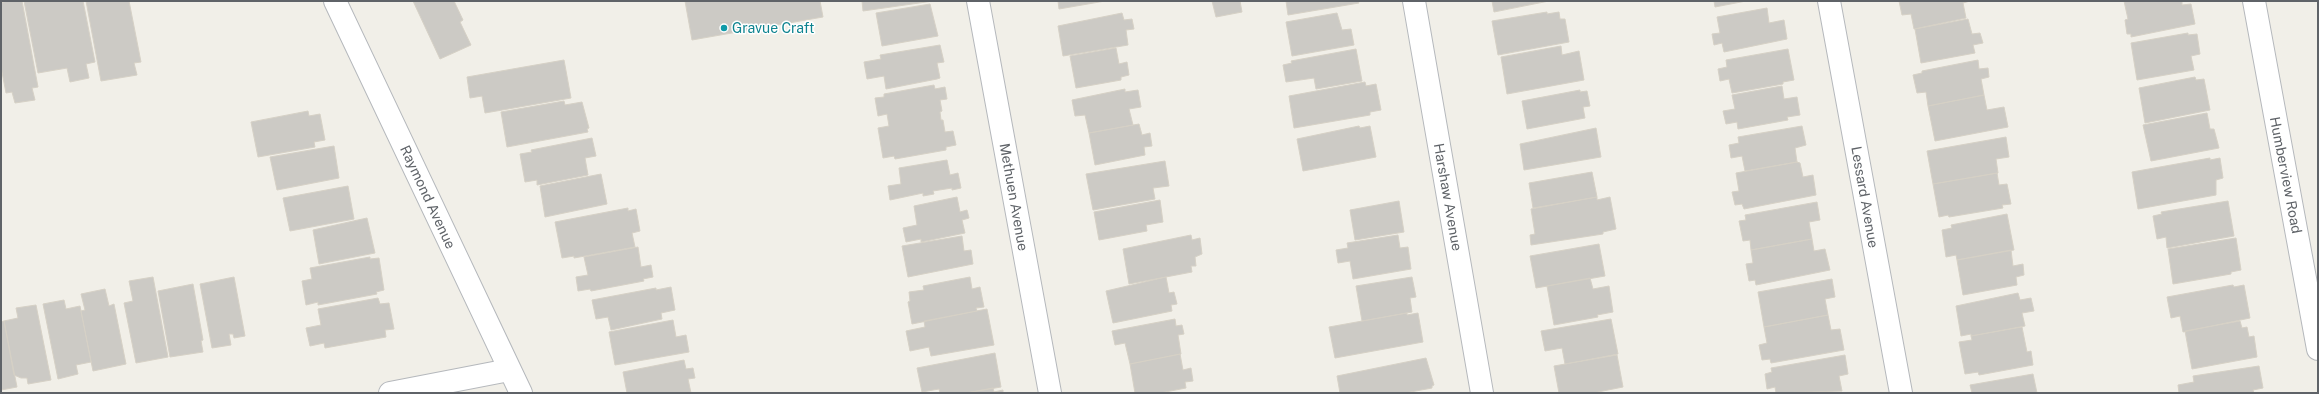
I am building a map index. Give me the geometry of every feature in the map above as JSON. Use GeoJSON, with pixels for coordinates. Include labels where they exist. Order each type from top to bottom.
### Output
{"type":"FeatureCollection","features":[{"type":"Feature","properties":{"kind":"street","name":"Raymond Avenue"},"geometry":{"type":"LineString","coordinates":[[335,1],[521,393]]}},
{"type":"Feature","properties":{"kind":"street","name":"Methuen Avenue"},"geometry":{"type":"LineString","coordinates":[[978,1],[1050,393]]}},
{"type":"Feature","properties":{"kind":"street","name":"Harshaw Avenue"},"geometry":{"type":"LineString","coordinates":[[1414,1],[1482,393]]}},
{"type":"Feature","properties":{"kind":"street","name":"Lessard Avenue"},"geometry":{"type":"LineString","coordinates":[[1829,1],[1901,393]]}},
{"type":"Feature","properties":{"kind":"street","name":"Humberview Road"},"geometry":{"type":"LineString","coordinates":[[2254,1],[2312,284],[2318,349]]}},
{"type":"Feature","properties":{"kind":"street"},"geometry":{"type":"LineString","coordinates":[[390,393],[509,370]]}},
{"type":"Feature","properties":{"kind":"building"},"geometry":{"type":"Polygon","coordinates":[[[7,1],[22,1],[38,87],[32,88],[35,100],[15,103],[12,92],[6,93],[1,67],[1,3],[7,1]]]}},
{"type":"Feature","properties":{"kind":"building"},"geometry":{"type":"Polygon","coordinates":[[[24,1],[83,1],[95,62],[86,64],[89,78],[70,82],[67,68],[38,73],[24,1]]]}},
{"type":"Feature","properties":{"kind":"building"},"geometry":{"type":"Polygon","coordinates":[[[86,1],[129,1],[141,62],[134,63],[137,75],[101,81],[86,1]]]}},
{"type":"Feature","properties":{"kind":"building"},"geometry":{"type":"Polygon","coordinates":[[[413,1],[454,1],[463,20],[460,22],[471,45],[440,59],[413,1]]]}},
{"type":"Feature","properties":{"kind":"building","name":"Gravue Craft"},"geometry":{"type":"Polygon","coordinates":[[[685,1],[820,1],[823,17],[692,40],[685,1]]]}},
{"type":"Feature","properties":{"kind":"building"},"geometry":{"type":"Polygon","coordinates":[[[862,1],[933,1],[863,11],[862,1]]]}},
{"type":"Feature","properties":{"kind":"building"},"geometry":{"type":"Polygon","coordinates":[[[1058,1],[1105,1],[1059,9],[1058,1]]]}},
{"type":"Feature","properties":{"kind":"building"},"geometry":{"type":"Polygon","coordinates":[[[1212,1],[1240,1],[1242,12],[1216,17],[1212,1]]]}},
{"type":"Feature","properties":{"kind":"building"},"geometry":{"type":"Polygon","coordinates":[[[1286,1],[1358,1],[1359,3],[1288,15],[1286,1]]]}},
{"type":"Feature","properties":{"kind":"building"},"geometry":{"type":"Polygon","coordinates":[[[1492,1],[1549,1],[1494,12],[1492,1]]]}},
{"type":"Feature","properties":{"kind":"building"},"geometry":{"type":"Polygon","coordinates":[[[1714,1],[1746,1],[1715,7],[1714,1]]]}},
{"type":"Feature","properties":{"kind":"building"},"geometry":{"type":"Polygon","coordinates":[[[1899,1],[1970,1],[1963,3],[1966,18],[1914,29],[1911,14],[1902,15],[1899,1]]]}},
{"type":"Feature","properties":{"kind":"building"},"geometry":{"type":"Polygon","coordinates":[[[2124,1],[2182,1],[2182,5],[2191,4],[2195,24],[2131,37],[2131,34],[2127,34],[2125,20],[2128,19],[2124,1]]]}},
{"type":"Feature","properties":{"kind":"building"},"geometry":{"type":"Polygon","coordinates":[[[930,4],[938,36],[882,46],[876,13],[930,4]]]}},
{"type":"Feature","properties":{"kind":"building"},"geometry":{"type":"Polygon","coordinates":[[[1767,8],[1769,23],[1784,20],[1787,39],[1724,52],[1722,43],[1714,45],[1712,34],[1720,33],[1717,17],[1767,8]]]}},
{"type":"Feature","properties":{"kind":"building"},"geometry":{"type":"Polygon","coordinates":[[[1547,12],[1547,14],[1559,12],[1560,19],[1565,19],[1569,42],[1498,55],[1492,21],[1547,12]]]}},
{"type":"Feature","properties":{"kind":"building"},"geometry":{"type":"Polygon","coordinates":[[[1122,13],[1124,20],[1132,19],[1134,29],[1126,30],[1128,45],[1063,56],[1058,26],[1122,13]]]}},
{"type":"Feature","properties":{"kind":"building"},"geometry":{"type":"Polygon","coordinates":[[[1337,13],[1342,30],[1351,29],[1354,45],[1292,56],[1286,22],[1337,13]]]}},
{"type":"Feature","properties":{"kind":"building"},"geometry":{"type":"Polygon","coordinates":[[[1968,19],[1972,34],[1980,33],[1983,43],[1973,45],[1975,53],[1921,63],[1915,29],[1968,19]]]}},
{"type":"Feature","properties":{"kind":"building"},"geometry":{"type":"Polygon","coordinates":[[[2188,33],[2188,35],[2197,34],[2200,54],[2191,56],[2194,70],[2137,80],[2131,43],[2188,33]]]}},
{"type":"Feature","properties":{"kind":"building"},"geometry":{"type":"Polygon","coordinates":[[[940,45],[944,62],[937,63],[940,78],[886,89],[884,76],[867,79],[864,62],[881,59],[880,55],[940,45]]]}},
{"type":"Feature","properties":{"kind":"building"},"geometry":{"type":"Polygon","coordinates":[[[1561,46],[1562,55],[1579,51],[1584,80],[1507,94],[1501,57],[1561,46]]]}},
{"type":"Feature","properties":{"kind":"building"},"geometry":{"type":"Polygon","coordinates":[[[1116,48],[1119,64],[1127,62],[1129,75],[1121,77],[1121,80],[1076,88],[1070,56],[1116,48]]]}},
{"type":"Feature","properties":{"kind":"building"},"geometry":{"type":"Polygon","coordinates":[[[1356,49],[1362,81],[1316,89],[1314,78],[1286,82],[1283,65],[1292,63],[1291,61],[1356,49]]]}},
{"type":"Feature","properties":{"kind":"building"},"geometry":{"type":"Polygon","coordinates":[[[1788,49],[1794,80],[1783,82],[1783,84],[1732,93],[1729,79],[1720,81],[1718,69],[1727,67],[1726,60],[1788,49]]]}},
{"type":"Feature","properties":{"kind":"building"},"geometry":{"type":"Polygon","coordinates":[[[564,60],[571,98],[485,113],[482,96],[470,98],[467,77],[564,60]]]}},
{"type":"Feature","properties":{"kind":"building"},"geometry":{"type":"Polygon","coordinates":[[[1978,60],[1979,69],[1988,68],[1989,77],[1981,79],[1984,95],[1928,106],[1926,92],[1917,93],[1913,75],[1922,73],[1922,71],[1978,60]]]}},
{"type":"Feature","properties":{"kind":"building"},"geometry":{"type":"Polygon","coordinates":[[[2195,77],[2196,80],[2204,79],[2210,110],[2145,123],[2139,88],[2195,77]]]}},
{"type":"Feature","properties":{"kind":"building"},"geometry":{"type":"Polygon","coordinates":[[[1365,82],[1366,86],[1376,84],[1381,110],[1370,112],[1370,115],[1294,128],[1289,96],[1365,82]]]}},
{"type":"Feature","properties":{"kind":"building"},"geometry":{"type":"Polygon","coordinates":[[[934,85],[935,89],[945,87],[947,99],[940,100],[942,111],[940,112],[941,120],[943,120],[945,132],[953,131],[956,145],[946,147],[946,150],[895,159],[894,156],[883,158],[878,128],[889,126],[887,114],[878,116],[875,98],[884,97],[884,94],[934,85]]]}},
{"type":"Feature","properties":{"kind":"building"},"geometry":{"type":"Polygon","coordinates":[[[1782,86],[1784,99],[1797,97],[1800,115],[1787,117],[1788,120],[1738,129],[1737,122],[1726,124],[1723,111],[1735,109],[1732,95],[1782,86]]]}},
{"type":"Feature","properties":{"kind":"building"},"geometry":{"type":"Polygon","coordinates":[[[1125,89],[1125,92],[1138,90],[1141,107],[1129,109],[1133,125],[1089,133],[1085,115],[1075,116],[1072,100],[1125,89]]]}},
{"type":"Feature","properties":{"kind":"building"},"geometry":{"type":"Polygon","coordinates":[[[1580,90],[1580,92],[1587,91],[1590,106],[1583,107],[1585,118],[1527,129],[1522,101],[1580,90]]]}},
{"type":"Feature","properties":{"kind":"building"},"geometry":{"type":"Polygon","coordinates":[[[1984,95],[1987,110],[2004,107],[2008,127],[1935,141],[1928,106],[1984,95]]]}},
{"type":"Feature","properties":{"kind":"building"},"geometry":{"type":"Polygon","coordinates":[[[564,101],[565,105],[582,102],[589,128],[587,129],[588,132],[507,147],[501,112],[564,101]]]}},
{"type":"Feature","properties":{"kind":"building"},"geometry":{"type":"Polygon","coordinates":[[[308,111],[309,116],[320,114],[325,140],[314,142],[315,147],[258,157],[251,122],[308,111]]]}},
{"type":"Feature","properties":{"kind":"building"},"geometry":{"type":"Polygon","coordinates":[[[2207,113],[2210,129],[2214,129],[2219,148],[2151,161],[2143,125],[2207,113]]]}},
{"type":"Feature","properties":{"kind":"building"},"geometry":{"type":"Polygon","coordinates":[[[1139,124],[1142,135],[1150,133],[1152,146],[1144,147],[1145,155],[1095,165],[1089,133],[1139,124]]]}},
{"type":"Feature","properties":{"kind":"building"},"geometry":{"type":"Polygon","coordinates":[[[1359,126],[1360,128],[1370,126],[1376,157],[1303,171],[1297,139],[1359,126]]]}},
{"type":"Feature","properties":{"kind":"building"},"geometry":{"type":"Polygon","coordinates":[[[1802,126],[1806,145],[1795,148],[1797,162],[1745,171],[1742,156],[1731,158],[1729,145],[1739,143],[1738,137],[1802,126]]]}},
{"type":"Feature","properties":{"kind":"building"},"geometry":{"type":"Polygon","coordinates":[[[1596,128],[1601,157],[1524,170],[1520,144],[1596,128]]]}},
{"type":"Feature","properties":{"kind":"building"},"geometry":{"type":"Polygon","coordinates":[[[2006,137],[2009,157],[1996,159],[1998,173],[1933,184],[1927,151],[2006,137]]]}},
{"type":"Feature","properties":{"kind":"building"},"geometry":{"type":"Polygon","coordinates":[[[592,138],[596,156],[585,158],[588,175],[537,185],[537,180],[525,182],[520,154],[532,152],[531,150],[592,138]]]}},
{"type":"Feature","properties":{"kind":"building"},"geometry":{"type":"Polygon","coordinates":[[[334,146],[339,178],[277,190],[270,157],[334,146]]]}},
{"type":"Feature","properties":{"kind":"building"},"geometry":{"type":"Polygon","coordinates":[[[2210,158],[2210,160],[2220,158],[2223,178],[2216,180],[2216,195],[2138,209],[2132,172],[2210,158]]]}},
{"type":"Feature","properties":{"kind":"building"},"geometry":{"type":"Polygon","coordinates":[[[947,160],[950,175],[958,173],[961,188],[933,191],[934,194],[923,196],[923,193],[890,200],[888,186],[901,184],[899,168],[947,160]]]}},
{"type":"Feature","properties":{"kind":"building"},"geometry":{"type":"Polygon","coordinates":[[[1165,161],[1169,186],[1153,188],[1155,199],[1093,210],[1086,174],[1165,161]]]}},
{"type":"Feature","properties":{"kind":"building"},"geometry":{"type":"Polygon","coordinates":[[[1797,162],[1800,163],[1803,177],[1813,175],[1816,195],[1744,209],[1742,204],[1735,205],[1732,192],[1739,191],[1736,173],[1797,162]]]}},
{"type":"Feature","properties":{"kind":"building"},"geometry":{"type":"Polygon","coordinates":[[[1592,172],[1597,197],[1533,208],[1529,183],[1592,172]]]}},
{"type":"Feature","properties":{"kind":"building"},"geometry":{"type":"Polygon","coordinates":[[[1997,173],[1999,185],[2007,184],[2011,204],[2002,205],[2003,208],[1949,217],[1948,215],[1939,217],[1933,184],[1997,173]]]}},
{"type":"Feature","properties":{"kind":"building"},"geometry":{"type":"Polygon","coordinates":[[[601,174],[607,204],[545,217],[540,186],[601,174]]]}},
{"type":"Feature","properties":{"kind":"building"},"geometry":{"type":"Polygon","coordinates":[[[348,186],[354,219],[290,231],[283,198],[348,186]]]}},
{"type":"Feature","properties":{"kind":"building"},"geometry":{"type":"Polygon","coordinates":[[[957,197],[960,212],[967,210],[969,218],[962,220],[965,233],[921,242],[921,239],[906,242],[903,228],[917,225],[914,206],[957,197]]]}},
{"type":"Feature","properties":{"kind":"building"},"geometry":{"type":"Polygon","coordinates":[[[1597,197],[1597,200],[1610,197],[1616,229],[1603,232],[1603,234],[1531,245],[1530,235],[1535,234],[1531,209],[1597,197]]]}},
{"type":"Feature","properties":{"kind":"building"},"geometry":{"type":"Polygon","coordinates":[[[1160,200],[1163,222],[1146,225],[1147,231],[1099,240],[1094,212],[1160,200]]]}},
{"type":"Feature","properties":{"kind":"building"},"geometry":{"type":"Polygon","coordinates":[[[1399,201],[1404,232],[1355,240],[1350,210],[1399,201]]]}},
{"type":"Feature","properties":{"kind":"building"},"geometry":{"type":"Polygon","coordinates":[[[2228,201],[2234,236],[2167,248],[2166,237],[2157,239],[2153,216],[2162,214],[2161,212],[2228,201]]]}},
{"type":"Feature","properties":{"kind":"building"},"geometry":{"type":"Polygon","coordinates":[[[1817,202],[1820,220],[1809,222],[1812,239],[1751,250],[1750,240],[1743,241],[1739,221],[1746,220],[1745,215],[1817,202]]]}},
{"type":"Feature","properties":{"kind":"building"},"geometry":{"type":"Polygon","coordinates":[[[628,208],[628,211],[636,209],[640,231],[632,233],[635,247],[574,258],[574,256],[562,258],[555,222],[628,208]]]}},
{"type":"Feature","properties":{"kind":"building"},"geometry":{"type":"Polygon","coordinates":[[[2007,214],[2014,250],[1957,260],[1956,255],[1946,257],[1942,230],[1952,228],[1951,225],[2007,214]]]}},
{"type":"Feature","properties":{"kind":"building"},"geometry":{"type":"Polygon","coordinates":[[[367,218],[375,253],[319,264],[313,230],[367,218]]]}},
{"type":"Feature","properties":{"kind":"building"},"geometry":{"type":"Polygon","coordinates":[[[1191,235],[1192,240],[1200,238],[1202,254],[1195,257],[1196,266],[1191,266],[1192,272],[1129,284],[1123,249],[1191,235]]]}},
{"type":"Feature","properties":{"kind":"building"},"geometry":{"type":"Polygon","coordinates":[[[1398,235],[1400,248],[1408,247],[1411,269],[1353,279],[1350,261],[1338,263],[1336,250],[1348,248],[1347,243],[1398,235]]]}},
{"type":"Feature","properties":{"kind":"building"},"geometry":{"type":"Polygon","coordinates":[[[962,236],[964,251],[971,250],[973,264],[908,277],[902,246],[962,236]]]}},
{"type":"Feature","properties":{"kind":"building"},"geometry":{"type":"Polygon","coordinates":[[[2236,238],[2241,270],[2231,272],[2231,274],[2173,284],[2168,249],[2236,238]]]}},
{"type":"Feature","properties":{"kind":"building"},"geometry":{"type":"Polygon","coordinates":[[[1812,239],[1814,251],[1825,249],[1830,270],[1756,285],[1755,280],[1749,281],[1746,264],[1753,263],[1751,250],[1812,239]]]}},
{"type":"Feature","properties":{"kind":"building"},"geometry":{"type":"Polygon","coordinates":[[[1599,244],[1605,276],[1536,288],[1530,256],[1599,244]]]}},
{"type":"Feature","properties":{"kind":"building"},"geometry":{"type":"Polygon","coordinates":[[[638,247],[641,267],[651,265],[653,277],[643,279],[644,281],[591,291],[590,289],[578,291],[576,277],[588,275],[584,257],[638,247]]]}},
{"type":"Feature","properties":{"kind":"building"},"geometry":{"type":"Polygon","coordinates":[[[2011,250],[2013,266],[2023,264],[2024,275],[2016,277],[2017,285],[1963,295],[1957,260],[2011,250]]]}},
{"type":"Feature","properties":{"kind":"building"},"geometry":{"type":"Polygon","coordinates":[[[370,257],[370,259],[379,258],[384,290],[376,292],[377,294],[318,305],[318,302],[306,305],[302,281],[312,279],[310,268],[370,257]]]}},
{"type":"Feature","properties":{"kind":"building"},"geometry":{"type":"Polygon","coordinates":[[[153,277],[168,357],[136,363],[124,303],[133,301],[129,281],[153,277]]]}},
{"type":"Feature","properties":{"kind":"building"},"geometry":{"type":"Polygon","coordinates":[[[234,277],[245,336],[234,338],[233,334],[229,334],[231,345],[212,348],[200,284],[234,277]]]}},
{"type":"Feature","properties":{"kind":"building"},"geometry":{"type":"Polygon","coordinates":[[[970,277],[972,289],[980,287],[984,307],[976,308],[977,311],[912,324],[908,302],[910,301],[909,292],[924,290],[923,286],[970,277]]]}},
{"type":"Feature","properties":{"kind":"building"},"geometry":{"type":"Polygon","coordinates":[[[1166,277],[1169,293],[1174,292],[1177,304],[1171,305],[1172,311],[1113,323],[1106,291],[1166,277]]]}},
{"type":"Feature","properties":{"kind":"building"},"geometry":{"type":"Polygon","coordinates":[[[1412,277],[1416,297],[1410,298],[1412,312],[1362,321],[1356,286],[1412,277]]]}},
{"type":"Feature","properties":{"kind":"building"},"geometry":{"type":"Polygon","coordinates":[[[1590,278],[1593,289],[1609,286],[1613,312],[1597,315],[1598,317],[1554,325],[1547,286],[1590,278]]]}},
{"type":"Feature","properties":{"kind":"building"},"geometry":{"type":"Polygon","coordinates":[[[1832,279],[1835,297],[1825,299],[1828,315],[1764,327],[1758,292],[1832,279]]]}},
{"type":"Feature","properties":{"kind":"building"},"geometry":{"type":"Polygon","coordinates":[[[193,284],[203,340],[201,341],[203,352],[170,357],[158,291],[193,284]]]}},
{"type":"Feature","properties":{"kind":"building"},"geometry":{"type":"Polygon","coordinates":[[[2233,285],[2234,287],[2244,285],[2250,318],[2183,332],[2180,316],[2171,318],[2167,297],[2233,285]]]}},
{"type":"Feature","properties":{"kind":"building"},"geometry":{"type":"Polygon","coordinates":[[[671,287],[675,310],[661,313],[662,319],[611,330],[608,317],[596,319],[592,300],[656,288],[656,290],[671,287]]]}},
{"type":"Feature","properties":{"kind":"building"},"geometry":{"type":"Polygon","coordinates":[[[105,289],[109,306],[114,304],[126,364],[93,371],[81,311],[85,310],[81,294],[105,289]]]}},
{"type":"Feature","properties":{"kind":"building"},"geometry":{"type":"Polygon","coordinates":[[[2018,293],[2020,300],[2031,298],[2034,311],[2022,313],[2025,326],[1971,336],[1971,334],[1961,336],[1956,306],[2018,293]]]}},
{"type":"Feature","properties":{"kind":"building"},"geometry":{"type":"Polygon","coordinates":[[[378,298],[380,304],[389,303],[394,329],[385,330],[386,337],[325,348],[324,343],[310,346],[306,328],[321,325],[318,309],[378,298]]]}},
{"type":"Feature","properties":{"kind":"building"},"geometry":{"type":"Polygon","coordinates":[[[64,300],[66,309],[80,306],[91,362],[76,365],[78,374],[58,379],[43,304],[64,300]]]}},
{"type":"Feature","properties":{"kind":"building"},"geometry":{"type":"Polygon","coordinates":[[[36,305],[51,380],[28,384],[27,378],[21,378],[14,375],[4,321],[18,318],[16,308],[36,305]]]}},
{"type":"Feature","properties":{"kind":"building"},"geometry":{"type":"Polygon","coordinates":[[[987,309],[994,345],[931,356],[929,347],[910,351],[906,331],[925,327],[924,321],[987,309]]]}},
{"type":"Feature","properties":{"kind":"building"},"geometry":{"type":"Polygon","coordinates":[[[1407,313],[1407,315],[1418,313],[1423,342],[1335,358],[1329,327],[1407,313]]]}},
{"type":"Feature","properties":{"kind":"building"},"geometry":{"type":"Polygon","coordinates":[[[1828,315],[1831,330],[1840,329],[1844,350],[1771,363],[1770,359],[1762,360],[1759,345],[1767,343],[1764,327],[1828,315]]]}},
{"type":"Feature","properties":{"kind":"building"},"geometry":{"type":"Polygon","coordinates":[[[1175,319],[1176,326],[1182,325],[1184,334],[1178,335],[1181,354],[1130,364],[1125,343],[1115,345],[1112,331],[1175,319]]]}},
{"type":"Feature","properties":{"kind":"building"},"geometry":{"type":"Polygon","coordinates":[[[1611,319],[1618,354],[1565,364],[1562,348],[1545,351],[1541,331],[1611,319]]]}},
{"type":"Feature","properties":{"kind":"building"},"geometry":{"type":"Polygon","coordinates":[[[673,320],[676,337],[686,335],[689,352],[615,365],[609,332],[673,320]]]}},
{"type":"Feature","properties":{"kind":"building"},"geometry":{"type":"Polygon","coordinates":[[[4,321],[17,387],[1,390],[1,322],[4,321]]]}},
{"type":"Feature","properties":{"kind":"building"},"geometry":{"type":"Polygon","coordinates":[[[2240,321],[2242,328],[2247,327],[2249,337],[2254,336],[2257,357],[2192,369],[2185,331],[2240,321]]]}},
{"type":"Feature","properties":{"kind":"building"},"geometry":{"type":"Polygon","coordinates":[[[2022,327],[2027,352],[2031,351],[2033,365],[1979,375],[1978,372],[1965,374],[1959,342],[1972,340],[1971,336],[2022,327]]]}},
{"type":"Feature","properties":{"kind":"building"},"geometry":{"type":"Polygon","coordinates":[[[995,353],[1001,387],[966,393],[940,393],[939,389],[922,392],[917,368],[995,353]]]}},
{"type":"Feature","properties":{"kind":"building"},"geometry":{"type":"Polygon","coordinates":[[[1180,354],[1183,370],[1191,368],[1193,381],[1185,382],[1186,388],[1160,393],[1135,393],[1130,364],[1180,354]]]}},
{"type":"Feature","properties":{"kind":"building"},"geometry":{"type":"Polygon","coordinates":[[[1617,355],[1623,387],[1593,393],[1559,393],[1554,366],[1617,355]]]}},
{"type":"Feature","properties":{"kind":"building"},"geometry":{"type":"Polygon","coordinates":[[[1845,355],[1848,374],[1839,376],[1842,391],[1776,393],[1775,387],[1767,389],[1765,374],[1772,372],[1771,368],[1845,355]]]}},
{"type":"Feature","properties":{"kind":"building"},"geometry":{"type":"Polygon","coordinates":[[[1426,358],[1434,385],[1432,388],[1405,393],[1340,393],[1337,376],[1426,358]]]}},
{"type":"Feature","properties":{"kind":"building"},"geometry":{"type":"Polygon","coordinates":[[[684,360],[686,369],[693,368],[695,378],[688,379],[691,393],[627,393],[623,372],[684,360]]]}},
{"type":"Feature","properties":{"kind":"building"},"geometry":{"type":"Polygon","coordinates":[[[2259,366],[2263,388],[2253,390],[2254,393],[2179,393],[2178,385],[2194,382],[2193,376],[2259,366]]]}},
{"type":"Feature","properties":{"kind":"building"},"geometry":{"type":"Polygon","coordinates":[[[2033,374],[2037,393],[1972,393],[1970,385],[2033,374]]]}},
{"type":"Feature","properties":{"kind":"building"},"geometry":{"type":"Polygon","coordinates":[[[993,388],[994,392],[1003,390],[1003,393],[966,393],[993,388]]]}},
{"type":"Feature","properties":{"kind":"place","name":"Gravue Craft"},"geometry":{"type":"Point","coordinates":[724,28]}}]}
